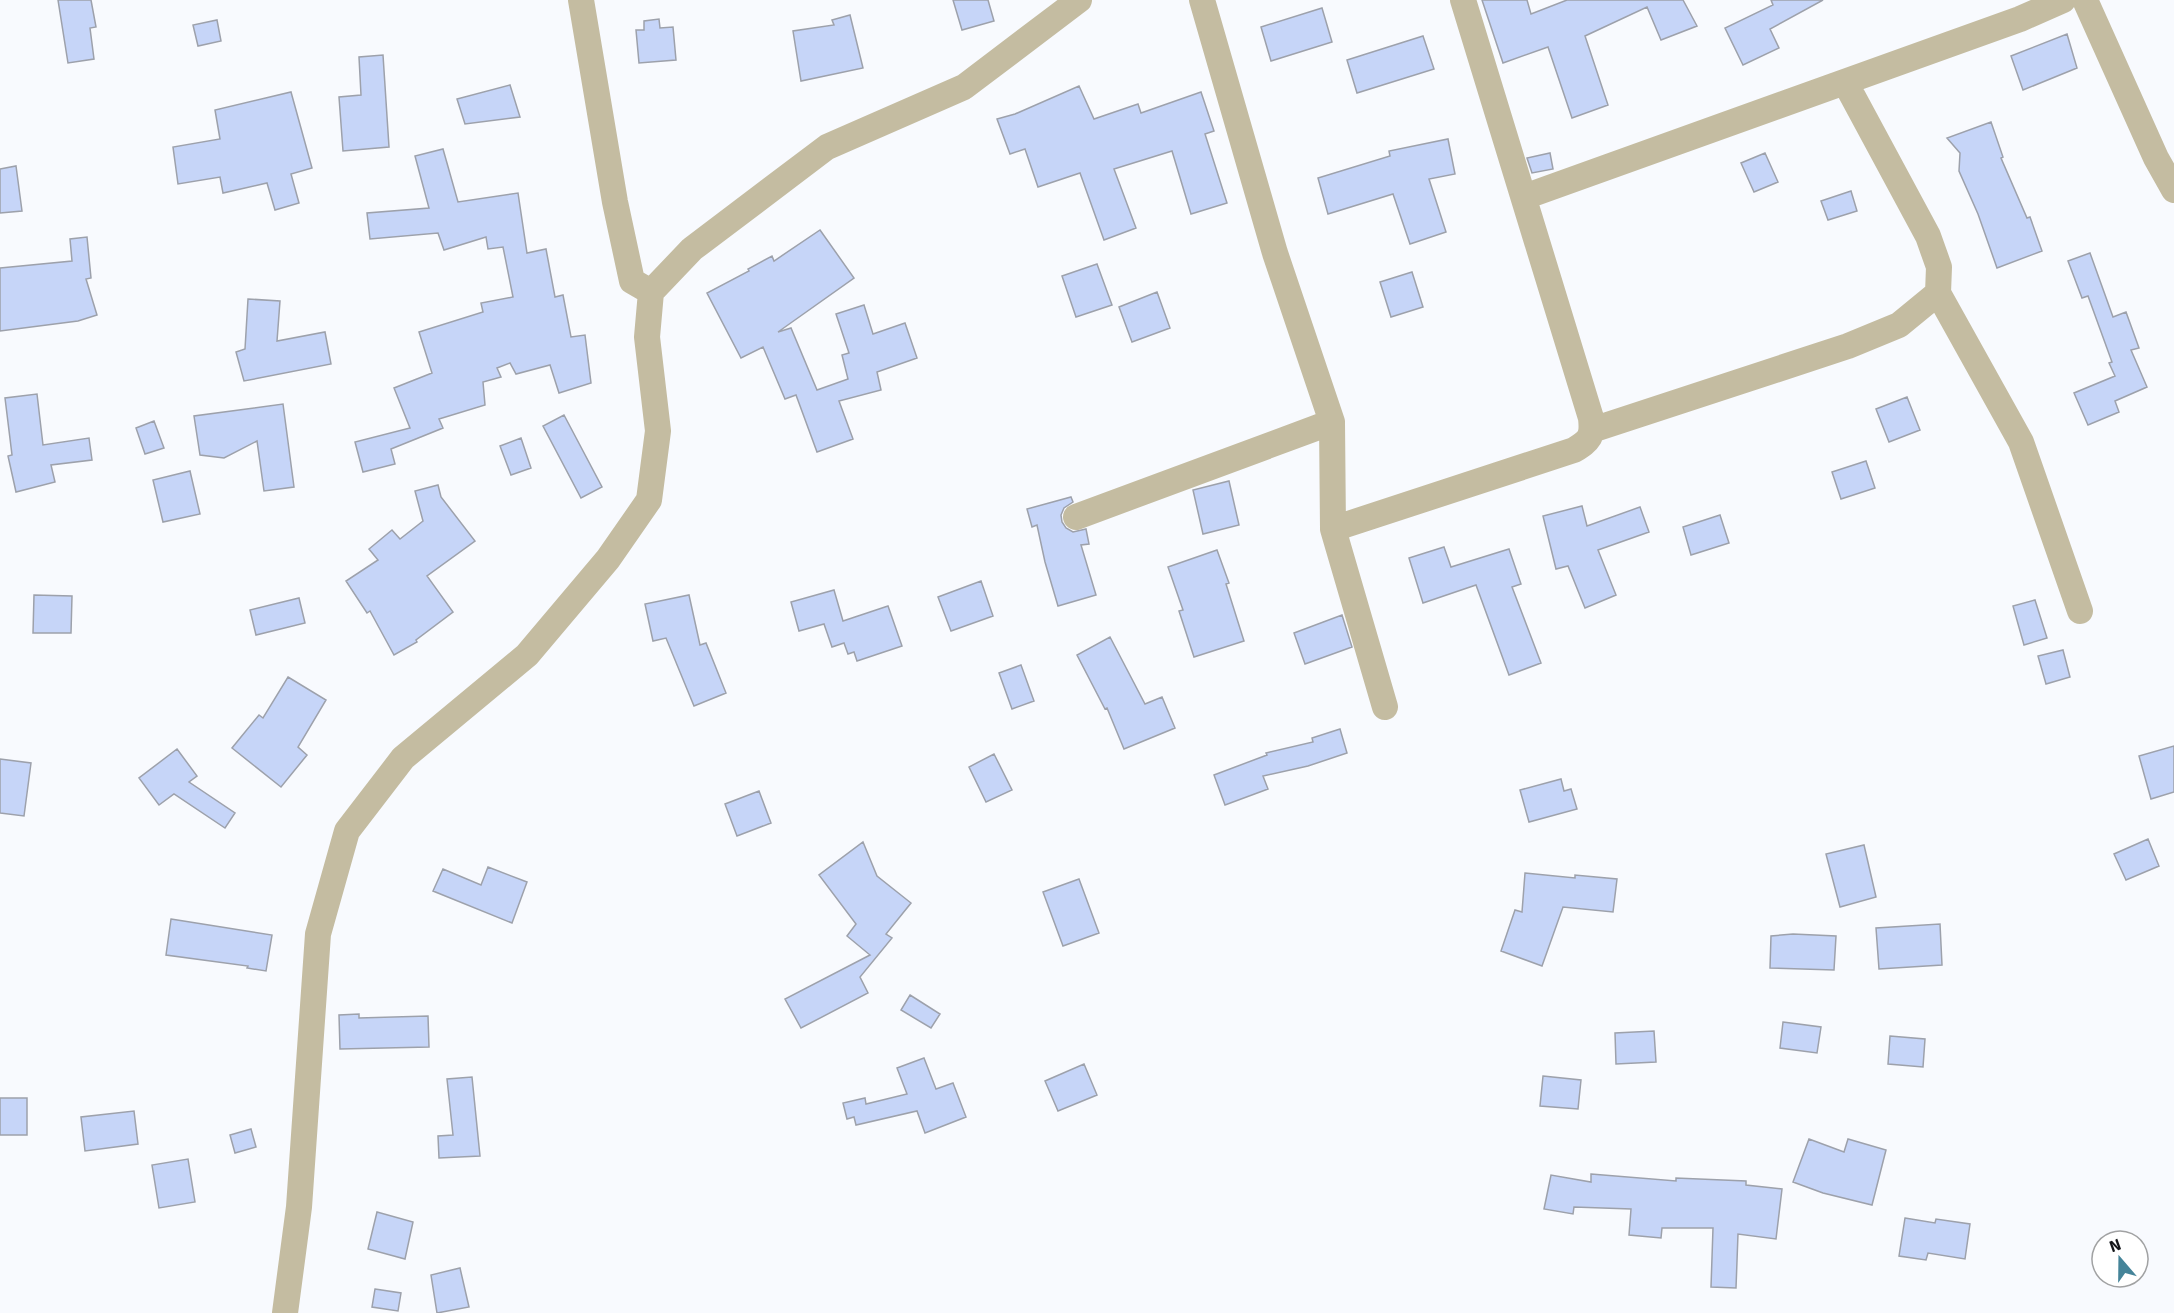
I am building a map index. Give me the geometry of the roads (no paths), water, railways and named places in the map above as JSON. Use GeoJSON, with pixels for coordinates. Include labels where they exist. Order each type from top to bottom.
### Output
{"type":"FeatureCollection","features":[{"type":"Feature","properties":{"kind":"street"},"geometry":{"type":"LineString","coordinates":[[581,0],[615,201],[632,281],[651,292]]}},
{"type":"Feature","properties":{"kind":"street"},"geometry":{"type":"LineString","coordinates":[[285,1313],[299,1207],[318,934],[347,831],[403,758],[527,655],[608,559],[649,500],[658,431],[647,337],[651,292],[692,249],[827,147],[964,87],[1079,0]]}},
{"type":"Feature","properties":{"kind":"street"},"geometry":{"type":"LineString","coordinates":[[1202,0],[1275,253],[1332,422],[1333,529],[1385,707]]}},
{"type":"Feature","properties":{"kind":"street"},"geometry":{"type":"LineString","coordinates":[[1333,529],[1574,450],[1588,441],[1592,430],[1591,418],[1463,0]]}},
{"type":"Feature","properties":{"kind":"street"},"geometry":{"type":"LineString","coordinates":[[1524,197],[2020,19],[2063,0]]}},
{"type":"Feature","properties":{"kind":"street"},"geometry":{"type":"LineString","coordinates":[[2085,0],[2156,158],[2174,190]]}},
{"type":"Feature","properties":{"kind":"street"},"geometry":{"type":"LineString","coordinates":[[1845,82],[1928,236],[1939,267],[1938,293],[2021,442],[2080,611]]}},
{"type":"Feature","properties":{"kind":"street"},"geometry":{"type":"LineString","coordinates":[[1592,430],[1848,346],[1899,325],[1938,293]]}},
{"type":"Feature","properties":{"kind":"street"},"geometry":{"type":"LineString","coordinates":[[1076,517],[1332,422]]}}]}
